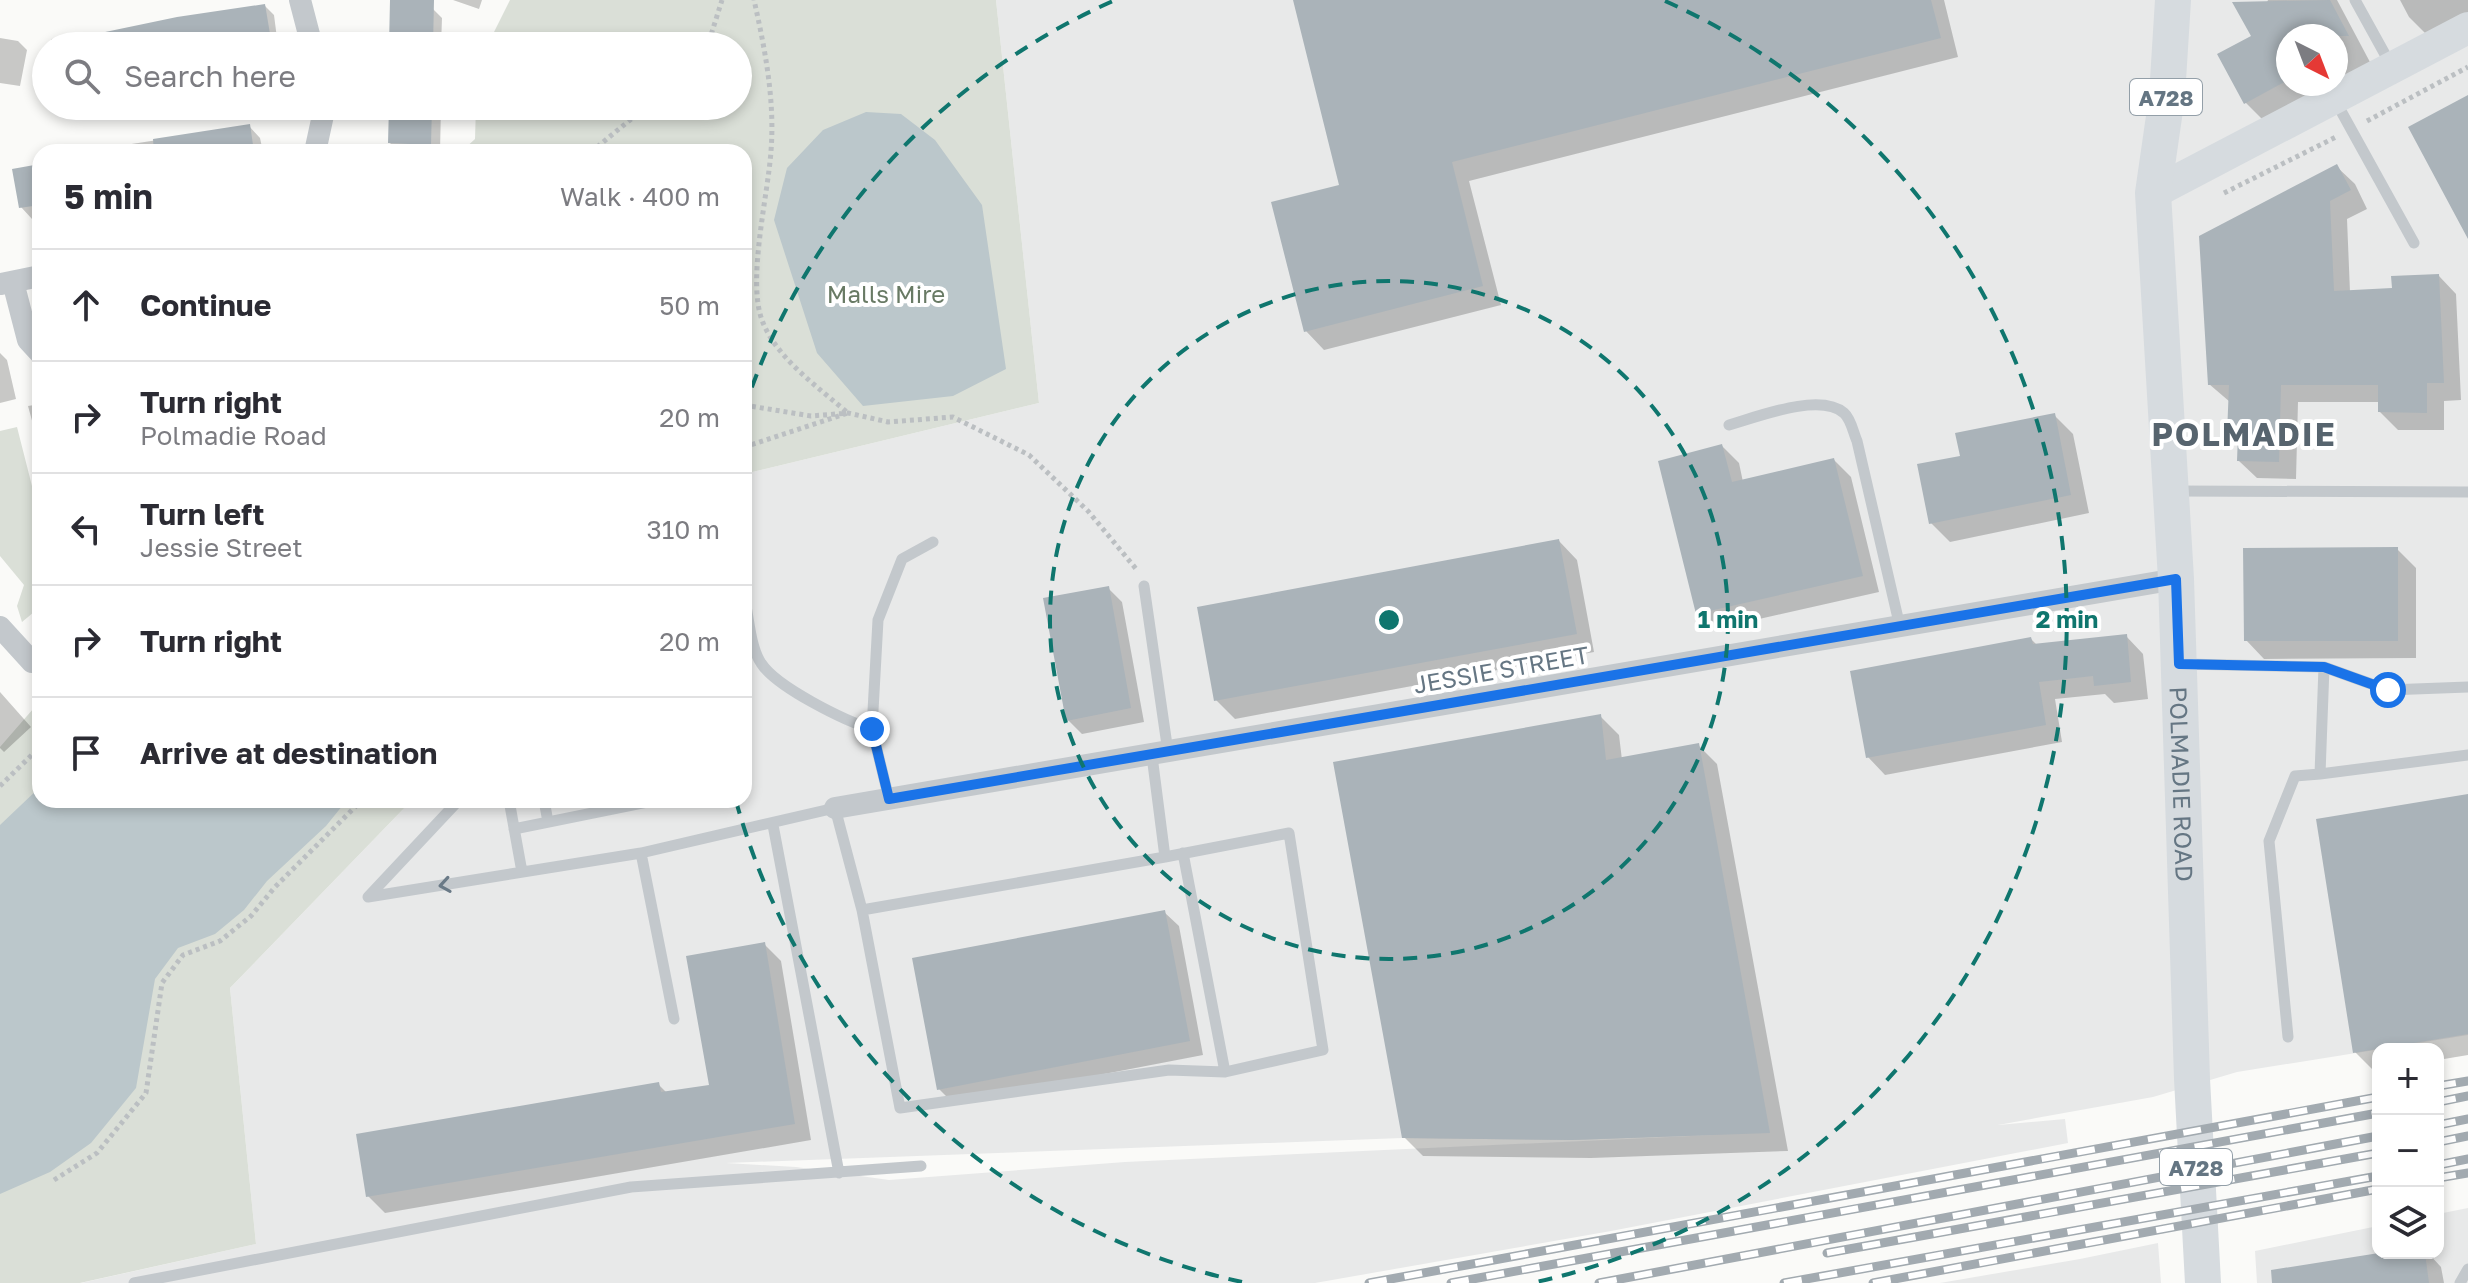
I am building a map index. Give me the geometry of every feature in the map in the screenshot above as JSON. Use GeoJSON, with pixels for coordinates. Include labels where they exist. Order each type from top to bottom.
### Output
{"type":"FeatureCollection","features":[{"type":"Feature","properties":{"kind":"main road","name":"POLMADIE ROAD"},"geometry":{"type":"LineString","coordinates":[[2173,0],[2167,96],[2153,193],[2176,579],[2192,1079],[2202,1269]]}},
{"type":"Feature","properties":{"kind":"main road"},"geometry":{"type":"LineString","coordinates":[[2153,193],[2468,28]]}},
{"type":"Feature","properties":{"kind":"street"},"geometry":{"type":"LineString","coordinates":[[303,1],[309,32]]}},
{"type":"Feature","properties":{"kind":"street"},"geometry":{"type":"LineString","coordinates":[[317,144],[322,120]]}},
{"type":"Feature","properties":{"kind":"street"},"geometry":{"type":"LineString","coordinates":[[32,278],[6,283],[32,344]]}},
{"type":"Feature","properties":{"kind":"street","name":"JESSIE STREET"},"geometry":{"type":"LineString","coordinates":[[835,808],[2176,579]]}},
{"type":"Feature","properties":{"kind":"street"},"geometry":{"type":"LineString","coordinates":[[0,627],[32,662]]}},
{"type":"Feature","properties":{"kind":"lane"},"geometry":{"type":"LineString","coordinates":[[2355,0],[2392,68]]}},
{"type":"Feature","properties":{"kind":"lane"},"geometry":{"type":"LineString","coordinates":[[2334,98],[2414,243]]}},
{"type":"Feature","properties":{"kind":"lane"},"geometry":{"type":"LineString","coordinates":[[1729,425],[1810,404],[1831,404],[1846,414],[1857,441],[1900,627]]}},
{"type":"Feature","properties":{"kind":"lane"},"geometry":{"type":"LineString","coordinates":[[2171,490],[2468,492]]}},
{"type":"Feature","properties":{"kind":"lane"},"geometry":{"type":"LineString","coordinates":[[889,799],[872,729],[878,620],[902,559],[933,542]]}},
{"type":"Feature","properties":{"kind":"lane"},"geometry":{"type":"LineString","coordinates":[[1144,586],[1160,754],[1165,857]]}},
{"type":"Feature","properties":{"kind":"lane"},"geometry":{"type":"LineString","coordinates":[[752,632],[759,662],[770,674],[821,707],[872,729]]}},
{"type":"Feature","properties":{"kind":"lane"},"geometry":{"type":"LineString","coordinates":[[2179,664],[2324,667],[2388,690],[2468,687]]}},
{"type":"Feature","properties":{"kind":"lane"},"geometry":{"type":"LineString","coordinates":[[2320,774],[2324,667]]}},
{"type":"Feature","properties":{"kind":"lane"},"geometry":{"type":"LineString","coordinates":[[2288,1037],[2269,841],[2295,776],[2468,755]]}},
{"type":"Feature","properties":{"kind":"lane"},"geometry":{"type":"LineString","coordinates":[[451,808],[368,897],[641,853],[773,825],[835,808],[862,910],[900,1108],[1169,1070],[1225,1072],[1323,1050],[1289,833],[862,910]]}},
{"type":"Feature","properties":{"kind":"lane"},"geometry":{"type":"LineString","coordinates":[[510,808],[522,872]]}},
{"type":"Feature","properties":{"kind":"lane"},"geometry":{"type":"LineString","coordinates":[[545,808],[548,822]]}},
{"type":"Feature","properties":{"kind":"lane"},"geometry":{"type":"LineString","coordinates":[[514,829],[601,808]]}},
{"type":"Feature","properties":{"kind":"lane"},"geometry":{"type":"LineString","coordinates":[[773,825],[839,1173]]}},
{"type":"Feature","properties":{"kind":"lane"},"geometry":{"type":"LineString","coordinates":[[641,853],[674,1019]]}},
{"type":"Feature","properties":{"kind":"lane"},"geometry":{"type":"LineString","coordinates":[[1183,853],[1225,1072]]}},
{"type":"Feature","properties":{"kind":"lane"},"geometry":{"type":"LineString","coordinates":[[134,1283],[631,1187],[921,1166]]}},
{"type":"Feature","properties":{"kind":"lane"},"geometry":{"type":"LineString","coordinates":[[2460,1283],[2468,1269]]}},
{"type":"Feature","properties":{"kind":"path"},"geometry":{"type":"LineString","coordinates":[[712,32],[722,0]]}},
{"type":"Feature","properties":{"kind":"path"},"geometry":{"type":"LineString","coordinates":[[754,0],[768,61],[772,147],[757,287],[761,319],[776,345],[848,413]]}},
{"type":"Feature","properties":{"kind":"path"},"geometry":{"type":"LineString","coordinates":[[2214,198],[2468,67]]}},
{"type":"Feature","properties":{"kind":"path"},"geometry":{"type":"LineString","coordinates":[[601,144],[630,120]]}},
{"type":"Feature","properties":{"kind":"path"},"geometry":{"type":"LineString","coordinates":[[752,406],[811,416],[848,413],[888,422],[953,417],[1029,455],[1088,511],[1115,548],[1137,569],[1144,586]]}},
{"type":"Feature","properties":{"kind":"path"},"geometry":{"type":"LineString","coordinates":[[752,444],[848,413]]}},
{"type":"Feature","properties":{"kind":"path"},"geometry":{"type":"LineString","coordinates":[[0,786],[32,755]]}},
{"type":"Feature","properties":{"kind":"path"},"geometry":{"type":"LineString","coordinates":[[54,1180],[97,1153],[146,1093],[162,983],[183,955],[220,941],[251,916],[275,887],[354,808]]}},
{"type":"Feature","properties":{"kind":"shaded area"},"geometry":{"type":"Polygon","coordinates":[[[996,0],[2468,0],[2468,1035],[2418,1043],[2372,1043],[2372,1050],[2237,1072],[2153,1097],[1998,1125],[2065,1119],[2068,1143],[1611,1231],[1315,1283],[81,1283],[256,1244],[230,988],[404,808],[752,808],[752,472],[1039,403],[996,0]],[[1713,1135],[1571,1140],[1402,1138],[726,1163],[796,1167],[889,1180],[1125,1162],[1713,1135]]]}},
{"type":"Feature","properties":{"kind":"shaded area"},"geometry":{"type":"Polygon","coordinates":[[[866,112],[901,114],[935,140],[982,205],[1006,369],[953,396],[863,406],[817,353],[774,220],[787,168],[823,130],[866,112]]]}},
{"type":"Feature","properties":{"kind":"shaded area"},"geometry":{"type":"Polygon","coordinates":[[[32,795],[32,808],[341,808],[326,826],[267,881],[244,910],[215,934],[178,948],[155,979],[136,1088],[91,1143],[50,1172],[0,1194],[0,825],[32,795]]]}},
{"type":"Feature","properties":{"kind":"shaded area"},"geometry":{"type":"Polygon","coordinates":[[[2468,1208],[2468,1283],[2257,1283],[2255,1251],[2372,1227],[2372,1259],[2444,1259],[2444,1213],[2468,1208]]]}},
{"type":"Feature","properties":{"kind":"shaded area"},"geometry":{"type":"Polygon","coordinates":[[[2158,1243],[2161,1283],[1940,1283],[2080,1259],[2158,1243]]]}},
{"type":"Feature","properties":{"kind":"green space","name":"Malls Mire"},"geometry":{"type":"Polygon","coordinates":[[[510,0],[996,0],[1039,403],[752,472],[752,144],[470,144],[475,139],[476,120],[752,120],[752,32],[494,32],[510,0]]]}},
{"type":"Feature","properties":{"kind":"green space"},"geometry":{"type":"Polygon","coordinates":[[[17,427],[32,486],[32,614],[22,622],[17,606],[24,585],[0,556],[0,431],[17,427]]]}},
{"type":"Feature","properties":{"kind":"green space"},"geometry":{"type":"Polygon","coordinates":[[[32,710],[32,808],[404,808],[230,988],[256,1244],[80,1283],[0,1283],[0,747],[32,710]]]}},
{"type":"Feature","properties":{"kind":"building"},"geometry":{"type":"Polygon","coordinates":[[[390,0],[434,0],[433,32],[389,32],[390,0]]]}},
{"type":"Feature","properties":{"kind":"building"},"geometry":{"type":"Polygon","coordinates":[[[1293,0],[1931,0],[1941,38],[1452,162],[1483,286],[1304,332],[1271,202],[1339,185],[1293,0]]]}},
{"type":"Feature","properties":{"kind":"building"},"geometry":{"type":"Polygon","coordinates":[[[2330,0],[2343,24],[2276,24],[2276,87],[2244,104],[2217,54],[2251,36],[2232,2],[2330,0]]]}},
{"type":"Feature","properties":{"kind":"building"},"geometry":{"type":"Polygon","coordinates":[[[265,4],[270,32],[105,32],[265,4]]]}},
{"type":"Feature","properties":{"kind":"building"},"geometry":{"type":"Polygon","coordinates":[[[2468,95],[2468,239],[2408,127],[2468,95]]]}},
{"type":"Feature","properties":{"kind":"building"},"geometry":{"type":"Polygon","coordinates":[[[389,120],[432,120],[431,144],[388,143],[389,120]]]}},
{"type":"Feature","properties":{"kind":"building"},"geometry":{"type":"Polygon","coordinates":[[[250,124],[253,144],[153,144],[153,139],[250,124]]]}},
{"type":"Feature","properties":{"kind":"building"},"geometry":{"type":"Polygon","coordinates":[[[2337,164],[2351,190],[2330,201],[2334,291],[2392,288],[2391,276],[2439,274],[2444,383],[2427,383],[2427,413],[2378,412],[2378,385],[2281,385],[2279,462],[2237,461],[2238,434],[2227,434],[2229,385],[2208,385],[2199,236],[2337,164]]]}},
{"type":"Feature","properties":{"kind":"building"},"geometry":{"type":"Polygon","coordinates":[[[32,165],[32,206],[19,208],[12,169],[32,165]]]}},
{"type":"Feature","properties":{"kind":"building"},"geometry":{"type":"Polygon","coordinates":[[[2055,413],[2071,495],[1929,524],[1917,464],[1960,456],[1955,433],[2055,413]]]}},
{"type":"Feature","properties":{"kind":"building"},"geometry":{"type":"Polygon","coordinates":[[[1722,444],[1732,482],[1834,458],[1863,576],[1696,614],[1658,461],[1722,444]]]}},
{"type":"Feature","properties":{"kind":"building"},"geometry":{"type":"Polygon","coordinates":[[[1559,539],[1577,634],[1214,701],[1197,607],[1559,539]]]}},
{"type":"Feature","properties":{"kind":"building"},"geometry":{"type":"Polygon","coordinates":[[[2398,547],[2398,641],[2244,641],[2243,548],[2398,547]]]}},
{"type":"Feature","properties":{"kind":"building"},"geometry":{"type":"Polygon","coordinates":[[[1109,586],[1131,708],[1066,721],[1043,598],[1109,586]]]}},
{"type":"Feature","properties":{"kind":"building"},"geometry":{"type":"Polygon","coordinates":[[[2127,634],[2131,682],[2094,686],[2093,676],[2039,682],[2046,725],[1866,758],[1850,671],[2031,637],[2033,644],[2127,634]]]}},
{"type":"Feature","properties":{"kind":"building"},"geometry":{"type":"Polygon","coordinates":[[[1601,714],[1606,760],[1699,743],[1770,1133],[1572,1140],[1402,1138],[1333,762],[1601,714]]]}},
{"type":"Feature","properties":{"kind":"building"},"geometry":{"type":"Polygon","coordinates":[[[2468,794],[2468,1034],[2414,1043],[2372,1043],[2372,1050],[2353,1053],[2316,819],[2468,794]]]}},
{"type":"Feature","properties":{"kind":"building"},"geometry":{"type":"Polygon","coordinates":[[[1165,910],[1190,1041],[937,1090],[912,958],[1165,910]]]}},
{"type":"Feature","properties":{"kind":"building"},"geometry":{"type":"Polygon","coordinates":[[[765,942],[795,1124],[366,1197],[356,1134],[659,1082],[661,1092],[709,1085],[686,956],[765,942]]]}},
{"type":"Feature","properties":{"kind":"building"},"geometry":{"type":"Polygon","coordinates":[[[2372,1254],[2372,1259],[2426,1259],[2429,1283],[2272,1283],[2271,1270],[2372,1254]]]}},
{"type":"Feature","properties":{"kind":"railway"},"geometry":{"type":"LineString","coordinates":[[2444,1085],[2468,1081]]}},
{"type":"Feature","properties":{"kind":"railway"},"geometry":{"type":"LineString","coordinates":[[2444,1101],[2468,1096]]}},
{"type":"Feature","properties":{"kind":"railway"},"geometry":{"type":"LineString","coordinates":[[1369,1283],[2372,1098]]}},
{"type":"Feature","properties":{"kind":"railway"},"geometry":{"type":"LineString","coordinates":[[1451,1283],[2372,1114]]}},
{"type":"Feature","properties":{"kind":"railway"},"geometry":{"type":"LineString","coordinates":[[2444,1124],[2468,1119]]}},
{"type":"Feature","properties":{"kind":"railway"},"geometry":{"type":"LineString","coordinates":[[2444,1141],[2468,1136]]}},
{"type":"Feature","properties":{"kind":"railway"},"geometry":{"type":"LineString","coordinates":[[1599,1283],[2372,1137]]}},
{"type":"Feature","properties":{"kind":"railway"},"geometry":{"type":"LineString","coordinates":[[1827,1253],[2372,1154]]}},
{"type":"Feature","properties":{"kind":"railway"},"geometry":{"type":"LineString","coordinates":[[2444,1164],[2468,1159]]}},
{"type":"Feature","properties":{"kind":"railway"},"geometry":{"type":"LineString","coordinates":[[2444,1177],[2468,1173]]}},
{"type":"Feature","properties":{"kind":"railway"},"geometry":{"type":"LineString","coordinates":[[1784,1283],[2372,1177]]}},
{"type":"Feature","properties":{"kind":"railway"},"geometry":{"type":"LineString","coordinates":[[1873,1283],[2372,1190]]}},
{"type":"Feature","properties":{"kind":"district","name":"POLMADIE"},"geometry":{"type":"Point","coordinates":[2244,434]}},
{"type":"Feature","properties":{"kind":"route"},"geometry":{"type":"LineString","coordinates":[[872,729],[889,799],[2176,579],[2179,664],[2324,667],[2388,690]]}}]}
